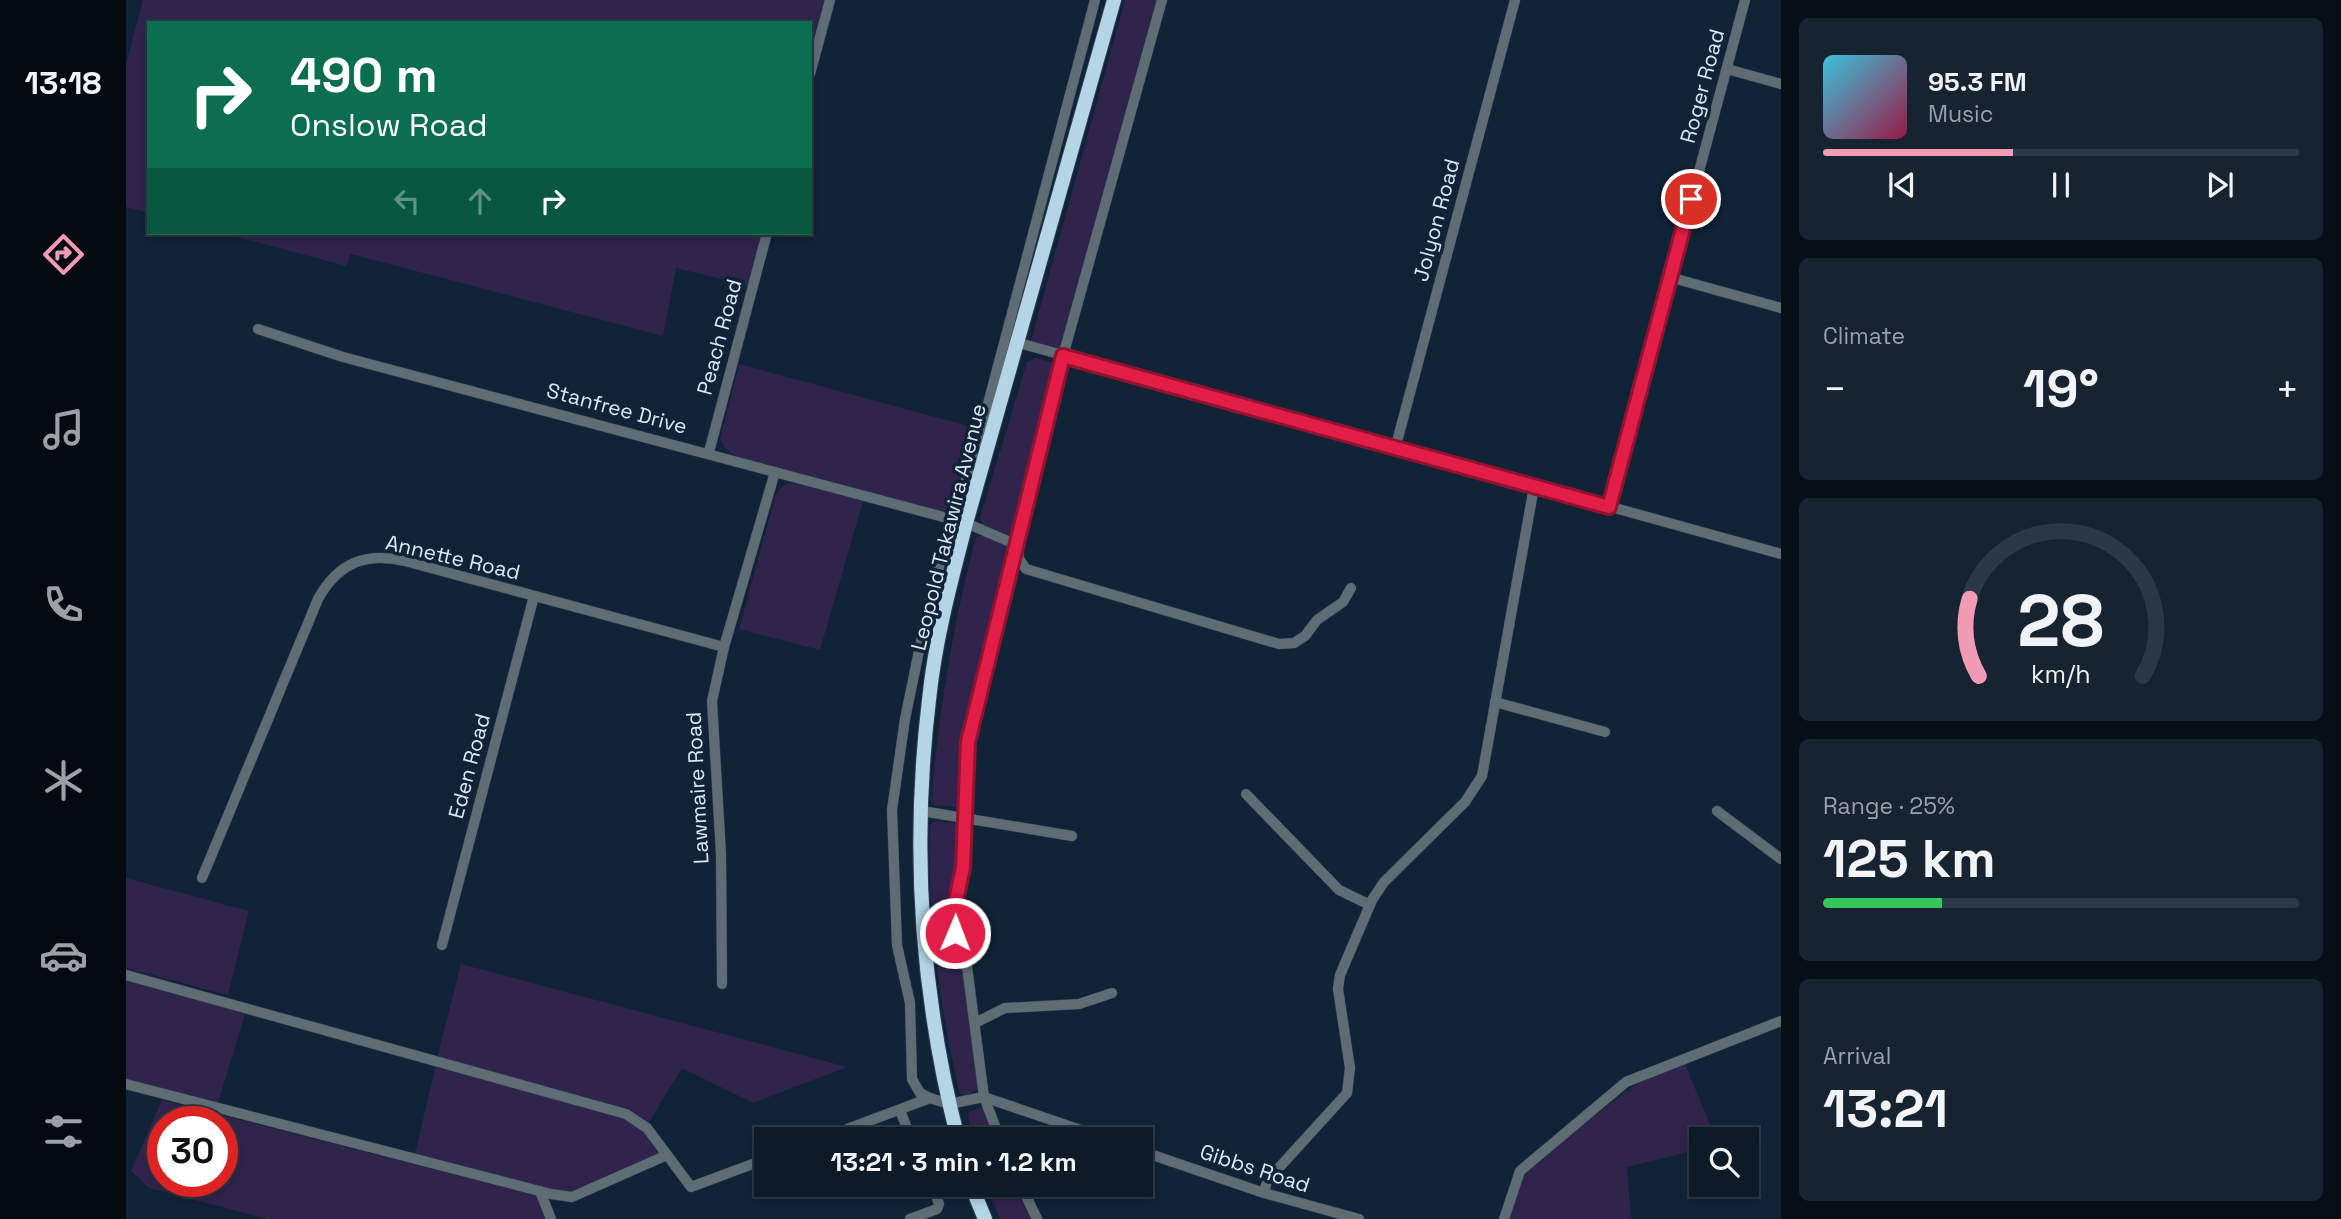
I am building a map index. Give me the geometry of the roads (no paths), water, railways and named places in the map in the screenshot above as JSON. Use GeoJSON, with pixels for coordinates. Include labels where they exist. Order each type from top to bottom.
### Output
{"type":"FeatureCollection","features":[{"type":"Feature","properties":{"kind":"highway","name":"Leopold Takawira Avenue"},"geometry":{"type":"LineString","coordinates":[[955,1127],[922,931],[918,867],[929,700],[945,608],[995,397],[1011,371],[1114,0]]}},
{"type":"Feature","properties":{"kind":"highway"},"geometry":{"type":"LineString","coordinates":[[976,1197],[985,1219]]}},
{"type":"Feature","properties":{"kind":"street"},"geometry":{"type":"LineString","coordinates":[[812,67],[830,0]]}},
{"type":"Feature","properties":{"kind":"street"},"geometry":{"type":"LineString","coordinates":[[1072,1127],[984,1097],[949,1104],[920,1093],[912,1079],[910,1003],[897,945],[892,810],[905,719],[951,520],[995,397],[996,365],[1095,0]]}},
{"type":"Feature","properties":{"kind":"street"},"geometry":{"type":"LineString","coordinates":[[995,1127],[984,1097],[966,959],[955,933],[953,914],[963,868],[968,742],[1063,356],[1162,0]]}},
{"type":"Feature","properties":{"kind":"street","name":"Jolyon Road"},"geometry":{"type":"LineString","coordinates":[[1395,449],[1515,0]]}},
{"type":"Feature","properties":{"kind":"street","name":"Roger Road"},"geometry":{"type":"LineString","coordinates":[[1609,507],[1745,0]]}},
{"type":"Feature","properties":{"kind":"street"},"geometry":{"type":"LineString","coordinates":[[1727,69],[1781,84]]}},
{"type":"Feature","properties":{"kind":"street"},"geometry":{"type":"LineString","coordinates":[[1044,196],[1055,214]]}},
{"type":"Feature","properties":{"kind":"street","name":"Peach Road"},"geometry":{"type":"LineString","coordinates":[[709,452],[766,235]]}},
{"type":"Feature","properties":{"kind":"street"},"geometry":{"type":"LineString","coordinates":[[1670,277],[1781,307]]}},
{"type":"Feature","properties":{"kind":"street","name":"Stanfree Drive"},"geometry":{"type":"LineString","coordinates":[[258,329],[342,357],[709,452],[966,523],[1017,545]]}},
{"type":"Feature","properties":{"kind":"street"},"geometry":{"type":"LineString","coordinates":[[1019,344],[1781,554]]}},
{"type":"Feature","properties":{"kind":"street"},"geometry":{"type":"LineString","coordinates":[[996,365],[1011,371]]}},
{"type":"Feature","properties":{"kind":"street","name":"Lawmaire Road"},"geometry":{"type":"LineString","coordinates":[[722,984],[719,797],[712,715],[714,687],[775,472]]}},
{"type":"Feature","properties":{"kind":"street"},"geometry":{"type":"LineString","coordinates":[[1264,1193],[1266,1181],[1347,1093],[1350,1068],[1338,989],[1340,975],[1370,905],[1384,882],[1475,791],[1482,776],[1534,487]]}},
{"type":"Feature","properties":{"kind":"street"},"geometry":{"type":"LineString","coordinates":[[1017,545],[1019,559],[1026,569],[1279,644],[1294,643],[1305,636],[1317,620],[1343,602],[1351,588]]}},
{"type":"Feature","properties":{"kind":"street","name":"Annette Road"},"geometry":{"type":"LineString","coordinates":[[202,878],[318,599],[337,571],[370,558],[389,557],[724,647]]}},
{"type":"Feature","properties":{"kind":"street","name":"Eden Road"},"geometry":{"type":"LineString","coordinates":[[442,945],[534,596]]}},
{"type":"Feature","properties":{"kind":"street"},"geometry":{"type":"LineString","coordinates":[[1495,702],[1605,732]]}},
{"type":"Feature","properties":{"kind":"street"},"geometry":{"type":"LineString","coordinates":[[1246,794],[1339,890],[1370,905]]}},
{"type":"Feature","properties":{"kind":"street"},"geometry":{"type":"LineString","coordinates":[[922,811],[1073,836]]}},
{"type":"Feature","properties":{"kind":"street"},"geometry":{"type":"LineString","coordinates":[[1717,811],[1781,859]]}},
{"type":"Feature","properties":{"kind":"street"},"geometry":{"type":"LineString","coordinates":[[126,975],[626,1114],[648,1128],[691,1187],[754,1163]]}},
{"type":"Feature","properties":{"kind":"street"},"geometry":{"type":"LineString","coordinates":[[975,1023],[1005,1009],[1079,1004],[1112,993]]}},
{"type":"Feature","properties":{"kind":"street"},"geometry":{"type":"LineString","coordinates":[[1504,1219],[1520,1171],[1626,1082],[1781,1021]]}},
{"type":"Feature","properties":{"kind":"street"},"geometry":{"type":"LineString","coordinates":[[126,1084],[572,1197],[667,1155]]}},
{"type":"Feature","properties":{"kind":"street"},"geometry":{"type":"LineString","coordinates":[[854,1127],[930,1098]]}},
{"type":"Feature","properties":{"kind":"street"},"geometry":{"type":"LineString","coordinates":[[900,1110],[906,1127]]}},
{"type":"Feature","properties":{"kind":"street","name":"Gibbs Road"},"geometry":{"type":"LineString","coordinates":[[1153,1155],[1264,1193],[1359,1219]]}},
{"type":"Feature","properties":{"kind":"street"},"geometry":{"type":"LineString","coordinates":[[540,1191],[551,1219]]}},
{"type":"Feature","properties":{"kind":"street"},"geometry":{"type":"LineString","coordinates":[[910,1219],[937,1209],[939,1204],[936,1197]]}},
{"type":"Feature","properties":{"kind":"street"},"geometry":{"type":"LineString","coordinates":[[1027,1197],[1037,1219]]}}]}
